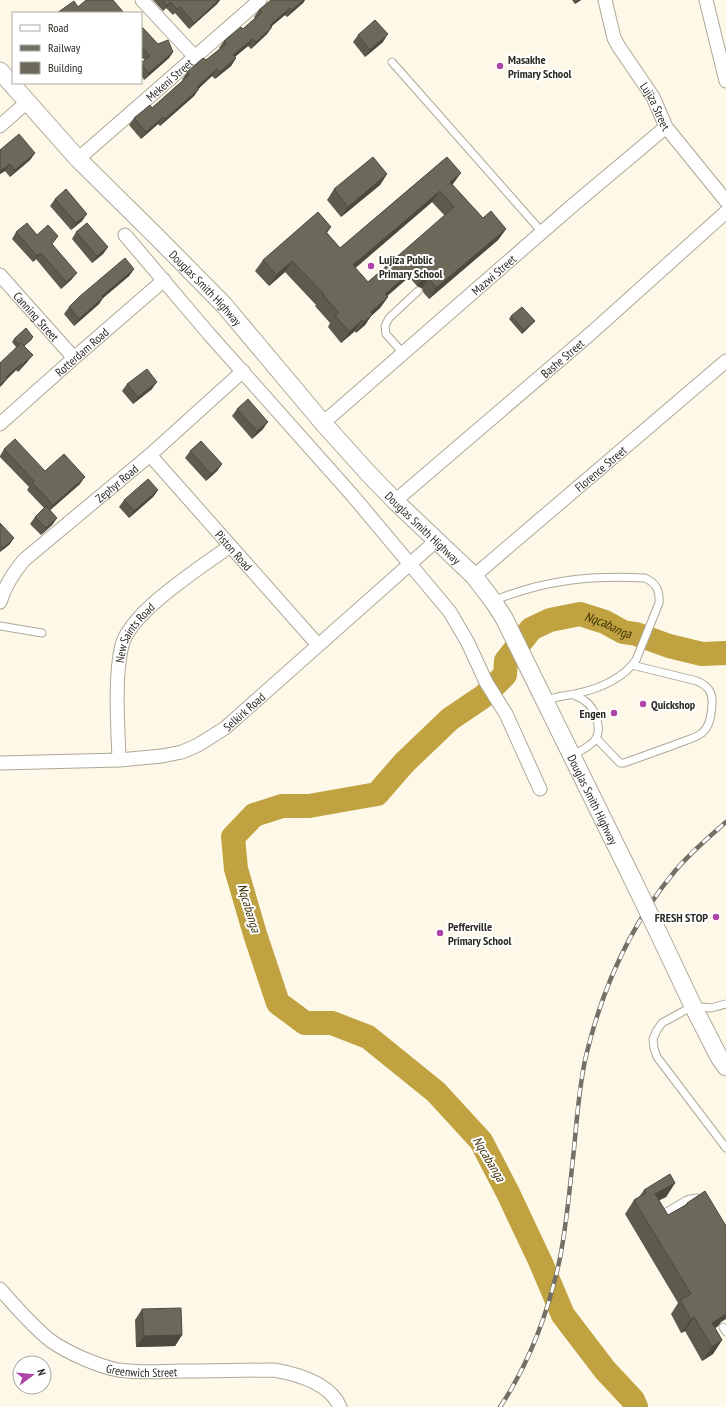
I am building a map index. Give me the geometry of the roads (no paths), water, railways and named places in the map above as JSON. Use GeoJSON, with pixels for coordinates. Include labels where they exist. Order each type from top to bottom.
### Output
{"type":"FeatureCollection","features":[{"type":"Feature","properties":{"kind":"street"},"geometry":{"type":"LineString","coordinates":[[142,0],[194,57]]}},
{"type":"Feature","properties":{"kind":"street","name":"Mekeni Street"},"geometry":{"type":"LineString","coordinates":[[78,160],[260,0]]}},
{"type":"Feature","properties":{"kind":"street","name":"Lujiza Street"},"geometry":{"type":"LineString","coordinates":[[605,0],[614,38],[653,97],[666,127],[726,201]]}},
{"type":"Feature","properties":{"kind":"street"},"geometry":{"type":"LineString","coordinates":[[706,0],[726,81]]}},
{"type":"Feature","properties":{"kind":"street","name":"Douglas Smith Highway"},"geometry":{"type":"LineString","coordinates":[[0,72],[78,160],[224,305],[323,423],[395,501],[474,576],[493,601],[504,618],[632,878],[693,1006],[719,1057],[726,1067]]}},
{"type":"Feature","properties":{"kind":"street"},"geometry":{"type":"LineString","coordinates":[[0,126],[27,102]]}},
{"type":"Feature","properties":{"kind":"street","name":"Mazwi Street"},"geometry":{"type":"LineString","coordinates":[[323,423],[542,232],[666,127]]}},
{"type":"Feature","properties":{"kind":"street","name":"Bashe Street"},"geometry":{"type":"LineString","coordinates":[[395,501],[589,335],[726,212]]}},
{"type":"Feature","properties":{"kind":"street"},"geometry":{"type":"LineString","coordinates":[[125,235],[242,371],[353,496],[379,529],[410,563],[450,612],[468,642],[486,682],[506,714],[540,789]]}},
{"type":"Feature","properties":{"kind":"street","name":"Rotterdam Road"},"geometry":{"type":"LineString","coordinates":[[0,424],[164,280]]}},
{"type":"Feature","properties":{"kind":"street","name":"Canning Street"},"geometry":{"type":"LineString","coordinates":[[3,283],[74,358]]}},
{"type":"Feature","properties":{"kind":"street","name":"Florence Street"},"geometry":{"type":"LineString","coordinates":[[474,576],[726,361]]}},
{"type":"Feature","properties":{"kind":"street","name":"Zephyr Road"},"geometry":{"type":"LineString","coordinates":[[0,602],[3,592],[12,575],[24,560],[150,455],[242,371]]}},
{"type":"Feature","properties":{"kind":"street","name":"Piston Road"},"geometry":{"type":"LineString","coordinates":[[150,455],[318,645]]}},
{"type":"Feature","properties":{"kind":"street","name":"Selkirk Road"},"geometry":{"type":"LineString","coordinates":[[0,763],[119,760],[162,756],[182,752],[198,745],[225,728],[436,540]]}},
{"type":"Feature","properties":{"kind":"street","name":"New Saints Road"},"geometry":{"type":"LineString","coordinates":[[119,760],[118,690],[119,661],[122,644],[131,627],[145,611],[177,585],[230,546]]}},
{"type":"Feature","properties":{"kind":"street","name":"Greenwich Street"},"geometry":{"type":"LineString","coordinates":[[0,1289],[14,1306],[36,1328],[53,1342],[95,1363],[117,1370],[140,1372],[274,1370],[289,1372],[310,1380],[330,1392],[340,1407]]}},
{"type":"Feature","properties":{"kind":"lane"},"geometry":{"type":"LineString","coordinates":[[392,62],[542,232]]}},
{"type":"Feature","properties":{"kind":"lane"},"geometry":{"type":"LineString","coordinates":[[403,353],[386,334],[384,326],[390,318],[418,291]]}},
{"type":"Feature","properties":{"kind":"lane"},"geometry":{"type":"LineString","coordinates":[[493,601],[520,590],[556,581],[588,577],[645,578],[653,581],[657,587],[660,595],[652,621],[634,663],[624,674],[613,680],[574,695],[561,696],[545,700]]}},
{"type":"Feature","properties":{"kind":"lane"},"geometry":{"type":"LineString","coordinates":[[0,626],[42,633]]}},
{"type":"Feature","properties":{"kind":"lane"},"geometry":{"type":"LineString","coordinates":[[596,738],[620,763],[624,763],[689,739],[702,732],[709,724],[712,698],[710,691],[706,686],[697,681],[634,663]]}},
{"type":"Feature","properties":{"kind":"lane"},"geometry":{"type":"LineString","coordinates":[[572,756],[592,743],[596,738],[598,731],[598,724],[595,715],[586,701],[574,695]]}},
{"type":"Feature","properties":{"kind":"lane"},"geometry":{"type":"LineString","coordinates":[[726,1004],[711,1008],[693,1006],[662,1023],[653,1039],[654,1048],[658,1057],[726,1148]]}},
{"type":"Feature","properties":{"kind":"lane"},"geometry":{"type":"LineString","coordinates":[[663,1214],[690,1199],[698,1198],[706,1208]]}},
{"type":"Feature","properties":{"kind":"waterway","name":"Nqcabanga"},"geometry":{"type":"LineString","coordinates":[[636,1407],[633,1400],[605,1370],[563,1315],[541,1263],[508,1193],[481,1141],[436,1092],[368,1037],[332,1023],[305,1023],[278,1003],[255,934],[236,869],[233,837],[254,815],[282,806],[309,806],[377,794],[404,763],[450,719],[484,696],[505,675],[506,661],[531,629],[550,620],[580,614],[605,622],[623,632],[636,634],[669,646],[702,654],[726,653]]}},
{"type":"Feature","properties":{"kind":"railway"},"geometry":{"type":"LineString","coordinates":[[500,1407],[511,1390],[537,1335],[550,1297],[560,1258],[574,1149],[578,1102],[586,1056],[600,1006],[620,958],[659,891],[687,858],[726,822]]}},
{"type":"Feature","properties":{"kind":"place","name":"Masakhe Primary School"},"geometry":{"type":"Point","coordinates":[500,66]}},
{"type":"Feature","properties":{"kind":"place","name":"Lujiza Public Primary School"},"geometry":{"type":"Point","coordinates":[371,266]}},
{"type":"Feature","properties":{"kind":"place","name":"Quickshop"},"geometry":{"type":"Point","coordinates":[643,704]}},
{"type":"Feature","properties":{"kind":"place","name":"Engen"},"geometry":{"type":"Point","coordinates":[614,713]}},
{"type":"Feature","properties":{"kind":"place","name":"FRESH STOP"},"geometry":{"type":"Point","coordinates":[716,917]}},
{"type":"Feature","properties":{"kind":"place","name":"Pefferville Primary School"},"geometry":{"type":"Point","coordinates":[440,933]}}]}
